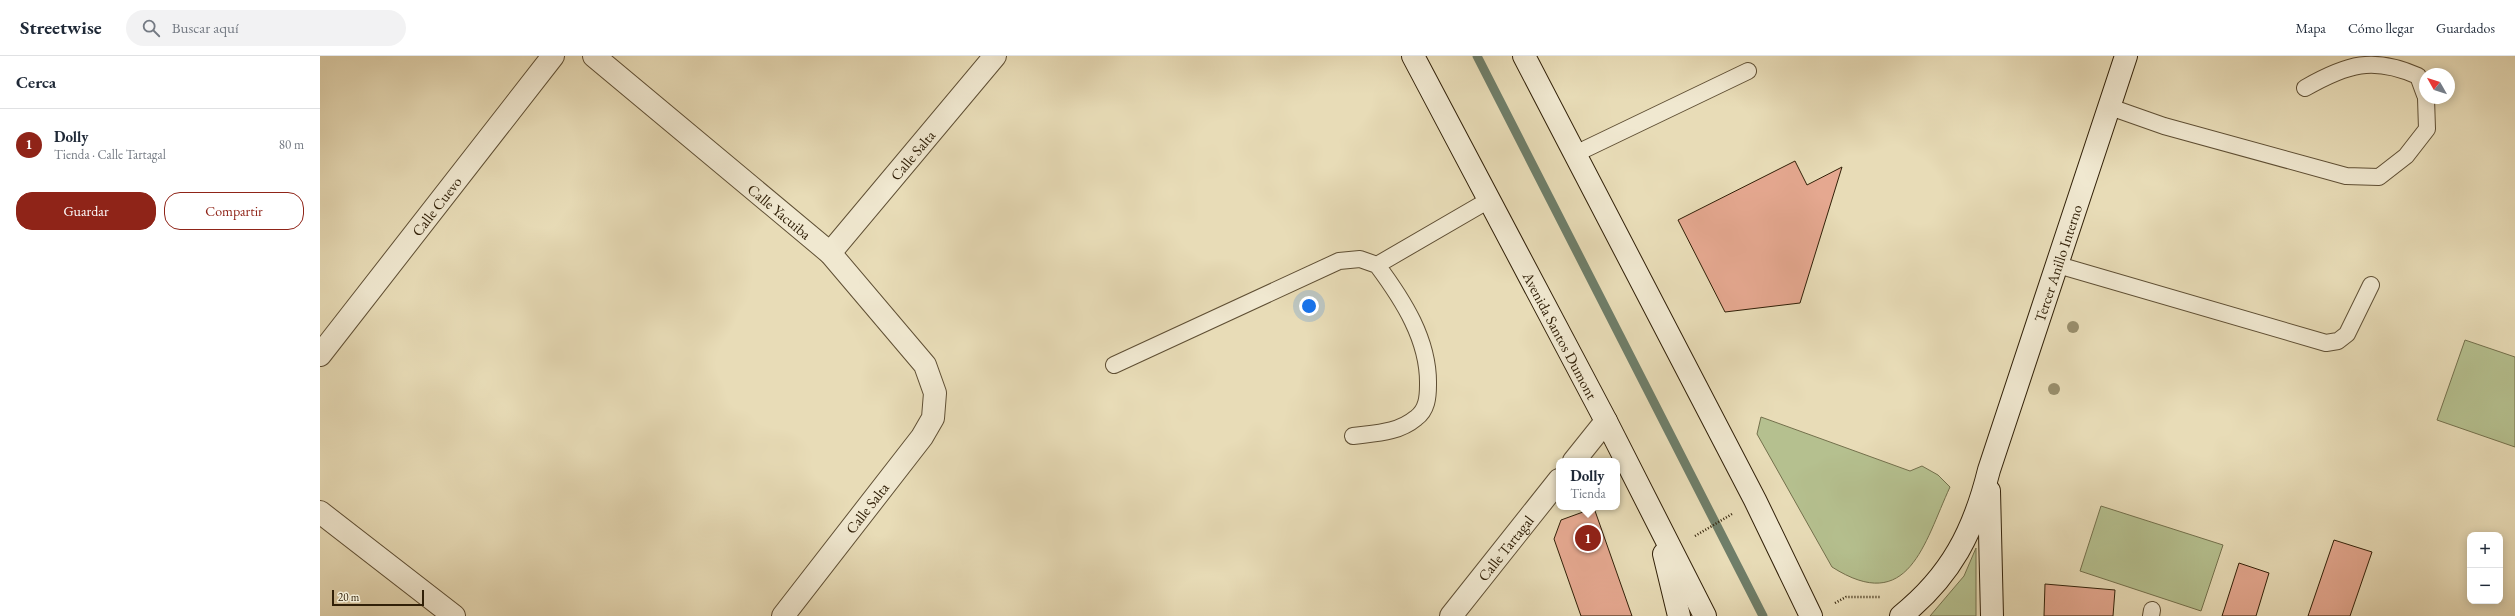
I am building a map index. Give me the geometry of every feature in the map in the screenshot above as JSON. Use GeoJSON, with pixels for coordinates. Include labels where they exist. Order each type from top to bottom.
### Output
{"type":"FeatureCollection","features":[{"type":"Feature","properties":{"kind":"street","name":"Calle Cuevo"},"geometry":{"type":"LineString","coordinates":[[320,355],[553,56]]}},
{"type":"Feature","properties":{"kind":"street","name":"Calle Yacuiba"},"geometry":{"type":"LineString","coordinates":[[594,56],[830,253],[925,365],[935,393]]}},
{"type":"Feature","properties":{"kind":"street","name":"Calle Salta"},"geometry":{"type":"LineString","coordinates":[[830,253],[995,56]]}},
{"type":"Feature","properties":{"kind":"street","name":"Avenida Santos Dumont"},"geometry":{"type":"LineString","coordinates":[[1413,56],[1606,421],[1705,616]]}},
{"type":"Feature","properties":{"kind":"street"},"geometry":{"type":"LineString","coordinates":[[1524,56],[1755,500],[1811,616]]}},
{"type":"Feature","properties":{"kind":"street","name":"Tercer Anillo Interno"},"geometry":{"type":"LineString","coordinates":[[1903,614],[1919,601],[1945,573],[1965,541],[1980,506],[1989,470],[2126,56]]}},
{"type":"Feature","properties":{"kind":"street","name":"Calle Salta"},"geometry":{"type":"LineString","coordinates":[[783,616],[922,437],[933,418],[935,393]]}},
{"type":"Feature","properties":{"kind":"street"},"geometry":{"type":"LineString","coordinates":[[1576,458],[1606,421]]}},
{"type":"Feature","properties":{"kind":"street","name":"Tercer Anillo Interno"},"geometry":{"type":"LineString","coordinates":[[1989,470],[1992,616]]}},
{"type":"Feature","properties":{"kind":"street","name":"Calle Tartagal"},"geometry":{"type":"LineString","coordinates":[[1451,616],[1556,484]]}},
{"type":"Feature","properties":{"kind":"street"},"geometry":{"type":"LineString","coordinates":[[320,512],[454,616]]}},
{"type":"Feature","properties":{"kind":"street"},"geometry":{"type":"LineString","coordinates":[[1655,518],[1679,616]]}},
{"type":"Feature","properties":{"kind":"lane"},"geometry":{"type":"LineString","coordinates":[[2305,88],[2339,69],[2373,62],[2398,65],[2418,76],[2419,79]]}},
{"type":"Feature","properties":{"kind":"lane"},"geometry":{"type":"LineString","coordinates":[[1575,154],[1748,71]]}},
{"type":"Feature","properties":{"kind":"lane"},"geometry":{"type":"LineString","coordinates":[[2110,107],[2164,126],[2346,176],[2379,177],[2406,156],[2427,128],[2426,104]]}},
{"type":"Feature","properties":{"kind":"lane"},"geometry":{"type":"LineString","coordinates":[[1377,265],[1489,200]]}},
{"type":"Feature","properties":{"kind":"lane"},"geometry":{"type":"LineString","coordinates":[[1114,365],[1339,261],[1360,259],[1377,265],[1398,293],[1420,337],[1427,358],[1428,401],[1417,418],[1394,431],[1353,436]]}},
{"type":"Feature","properties":{"kind":"lane"},"geometry":{"type":"LineString","coordinates":[[2058,265],[2326,343],[2338,341],[2347,334],[2370,285]]}},
{"type":"Feature","properties":{"kind":"path"},"geometry":{"type":"LineString","coordinates":[[1702,531],[1720,521]]}},
{"type":"Feature","properties":{"kind":"path"},"geometry":{"type":"LineString","coordinates":[[1833,604],[1846,597],[1887,597],[1903,614]]}},
{"type":"Feature","properties":{"kind":"green space"},"geometry":{"type":"Polygon","coordinates":[[[2465,340],[2515,357],[2515,447],[2437,420],[2465,340]]]}},
{"type":"Feature","properties":{"kind":"green space"},"geometry":{"type":"Polygon","coordinates":[[[1761,417],[1910,471],[1922,466],[1938,475],[1950,487],[1922,550],[1910,566],[1896,578],[1879,583],[1858,580],[1832,567],[1757,434],[1761,417]]]}},
{"type":"Feature","properties":{"kind":"green space"},"geometry":{"type":"Polygon","coordinates":[[[2101,506],[2223,545],[2201,611],[2080,571],[2101,506]]]}},
{"type":"Feature","properties":{"kind":"green space"},"geometry":{"type":"Polygon","coordinates":[[[1976,548],[1976,616],[1930,616],[1964,576],[1976,548]]]}},
{"type":"Feature","properties":{"kind":"building"},"geometry":{"type":"Polygon","coordinates":[[[1795,161],[1807,185],[1842,167],[1800,303],[1725,312],[1678,220],[1795,161]]]}},
{"type":"Feature","properties":{"kind":"building"},"geometry":{"type":"Polygon","coordinates":[[[1588,510],[1595,510],[1632,616],[1581,616],[1554,539],[1561,520],[1588,510]]]}},
{"type":"Feature","properties":{"kind":"building"},"geometry":{"type":"Polygon","coordinates":[[[2334,540],[2372,552],[2350,616],[2308,616],[2334,540]]]}},
{"type":"Feature","properties":{"kind":"building"},"geometry":{"type":"Polygon","coordinates":[[[2239,563],[2269,573],[2256,616],[2222,616],[2239,563]]]}},
{"type":"Feature","properties":{"kind":"building"},"geometry":{"type":"Polygon","coordinates":[[[2045,584],[2115,590],[2113,616],[2044,616],[2045,584]]]}},
{"type":"Feature","properties":{"kind":"waterway"},"geometry":{"type":"LineString","coordinates":[[1477,56],[1763,616]]}},
{"type":"Feature","properties":{"kind":"place","name":"Dolly"},"geometry":{"type":"Point","coordinates":[1588,538]}}]}
